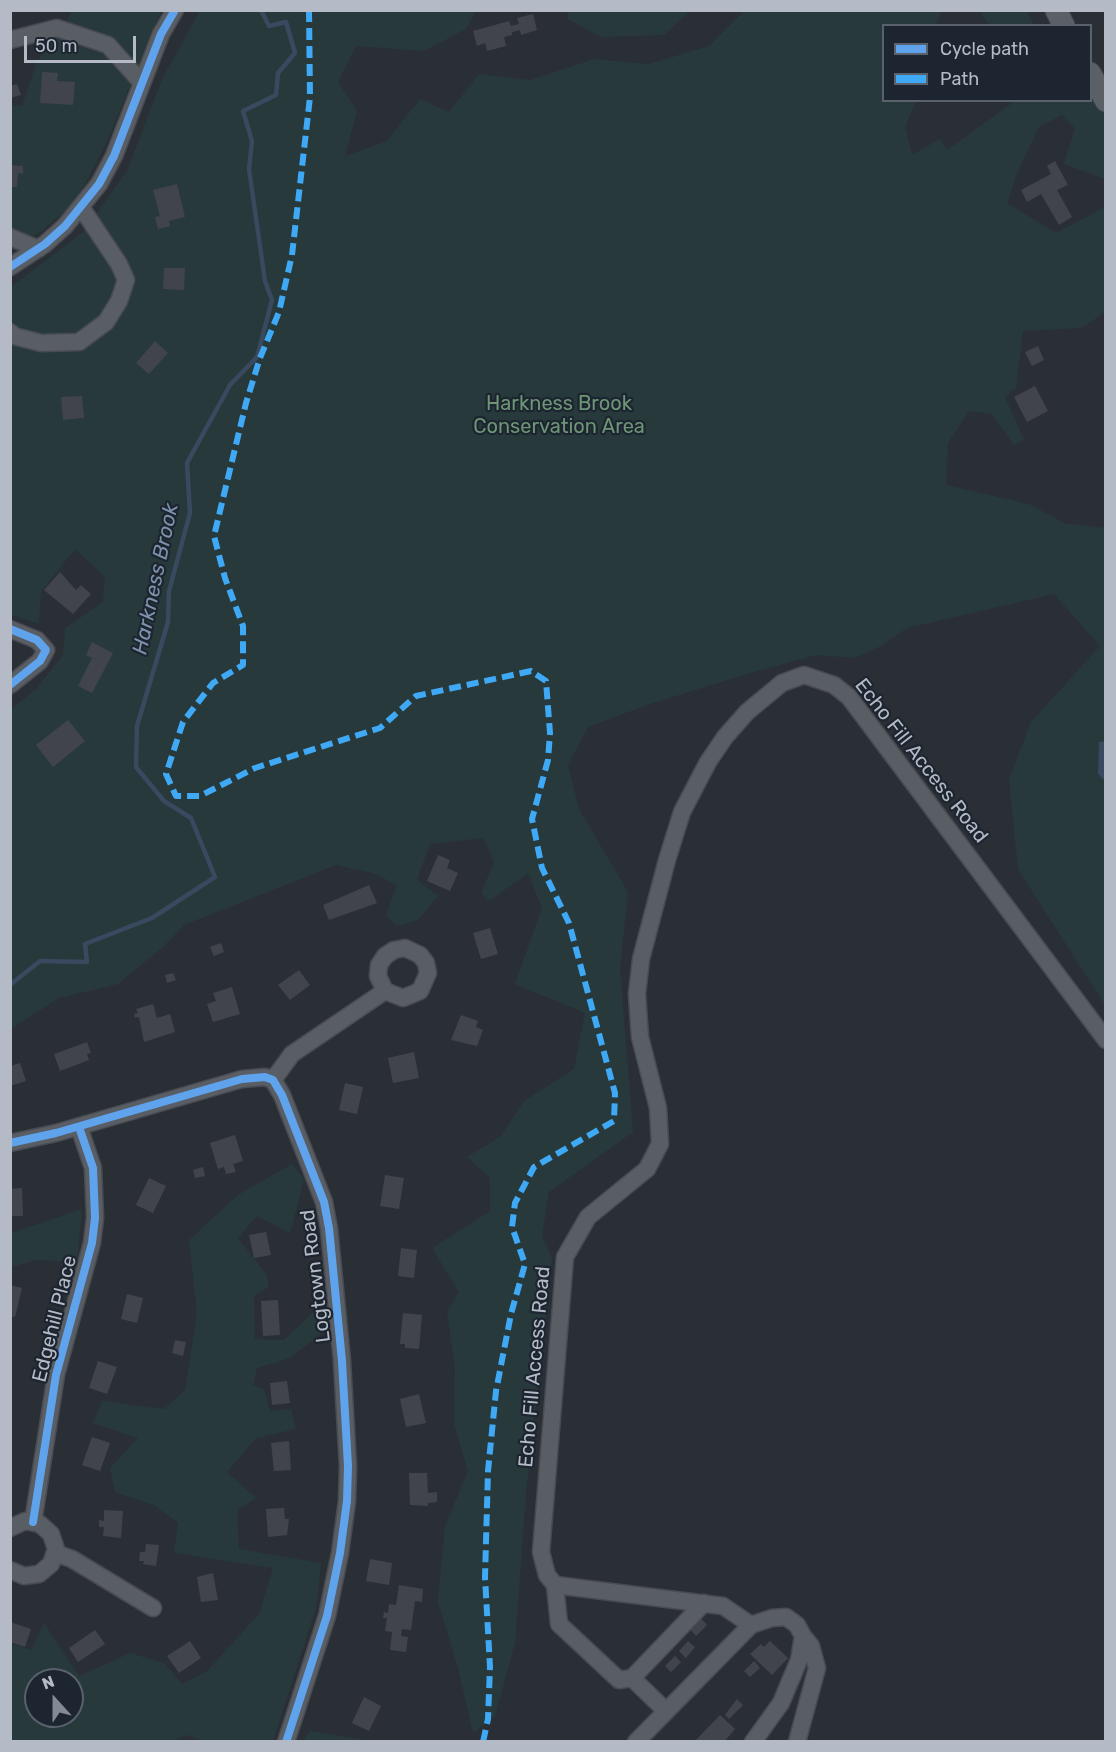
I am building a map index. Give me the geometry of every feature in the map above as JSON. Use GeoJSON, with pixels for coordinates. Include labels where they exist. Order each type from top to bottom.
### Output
{"type":"FeatureCollection","features":[{"type":"Feature","properties":{"kind":"main road"},"geometry":{"type":"LineString","coordinates":[[1056,10],[1063,24]]}},
{"type":"Feature","properties":{"kind":"main road"},"geometry":{"type":"LineString","coordinates":[[1092,76],[1106,101]]}},
{"type":"Feature","properties":{"kind":"street"},"geometry":{"type":"LineString","coordinates":[[10,267],[38,249],[81,207],[99,184],[114,156],[161,34],[175,10]]}},
{"type":"Feature","properties":{"kind":"street"},"geometry":{"type":"LineString","coordinates":[[10,40],[57,28],[108,45],[142,83]]}},
{"type":"Feature","properties":{"kind":"street"},"geometry":{"type":"LineString","coordinates":[[10,332],[14,336],[41,343],[79,342],[106,322],[119,301],[126,280],[119,264],[81,207]]}},
{"type":"Feature","properties":{"kind":"street"},"geometry":{"type":"LineString","coordinates":[[10,237],[38,249]]}},
{"type":"Feature","properties":{"kind":"street"},"geometry":{"type":"LineString","coordinates":[[10,629],[37,640],[46,650],[40,661],[10,685]]}},
{"type":"Feature","properties":{"kind":"street","name":"Echo Fill Access Road"},"geometry":{"type":"LineString","coordinates":[[632,1678],[619,1680],[559,1624],[555,1585],[548,1575],[541,1552],[566,1257],[588,1216],[647,1169],[660,1144],[658,1108],[640,1037],[637,994],[641,959],[682,812],[708,762],[747,711],[782,682],[804,675],[834,685],[849,697],[1106,1040]]}},
{"type":"Feature","properties":{"kind":"street"},"geometry":{"type":"LineString","coordinates":[[10,1143],[79,1127],[242,1079],[265,1077],[273,1080],[292,1054],[385,991]]}},
{"type":"Feature","properties":{"kind":"street","name":"Logtown Road"},"geometry":{"type":"LineString","coordinates":[[273,1080],[282,1095],[324,1202],[335,1274],[348,1466],[347,1501],[329,1608],[286,1742]]}},
{"type":"Feature","properties":{"kind":"street","name":"Edgehill Place"},"geometry":{"type":"LineString","coordinates":[[33,1521],[56,1375],[92,1243],[95,1218],[93,1168],[79,1127]]}},
{"type":"Feature","properties":{"kind":"street"},"geometry":{"type":"LineString","coordinates":[[10,1528],[25,1521],[33,1521],[43,1526],[51,1534],[55,1552],[49,1567],[36,1575],[24,1576],[10,1570]]}},
{"type":"Feature","properties":{"kind":"street"},"geometry":{"type":"LineString","coordinates":[[55,1552],[72,1559],[153,1608]]}},
{"type":"Feature","properties":{"kind":"street"},"geometry":{"type":"LineString","coordinates":[[555,1585],[723,1606],[751,1625]]}},
{"type":"Feature","properties":{"kind":"street"},"geometry":{"type":"LineString","coordinates":[[666,1712],[632,1678],[704,1603]]}},
{"type":"Feature","properties":{"kind":"street"},"geometry":{"type":"LineString","coordinates":[[636,1742],[751,1625],[772,1618],[786,1617],[797,1625],[802,1636],[811,1646],[817,1668],[797,1742]]}},
{"type":"Feature","properties":{"kind":"street"},"geometry":{"type":"LineString","coordinates":[[753,1742],[781,1703],[799,1660],[802,1636]]}},
{"type":"Feature","properties":{"kind":"green space"},"geometry":{"type":"Polygon","coordinates":[[[568,10],[690,11],[664,35],[601,37],[568,19],[568,10]]]}},
{"type":"Feature","properties":{"kind":"green space"},"geometry":{"type":"Polygon","coordinates":[[[73,11],[161,11],[106,144],[75,203],[39,233],[11,246],[10,105],[22,106],[36,64],[73,11]]]}},
{"type":"Feature","properties":{"kind":"green space","name":"Harkness Brook Conservation Area"},"geometry":{"type":"Polygon","coordinates":[[[200,11],[476,11],[466,29],[424,51],[356,46],[338,82],[357,111],[345,156],[387,141],[420,99],[449,112],[479,74],[530,80],[594,59],[649,64],[709,46],[744,11],[942,11],[936,24],[882,24],[882,102],[916,102],[905,127],[912,155],[940,139],[947,150],[1014,102],[1092,102],[1092,85],[1105,109],[1105,179],[1064,164],[1075,128],[1062,115],[1039,127],[1017,173],[1007,203],[1056,233],[1105,207],[1105,312],[1082,328],[1023,331],[1016,388],[1005,397],[1024,440],[1014,445],[992,414],[969,411],[948,443],[946,485],[1029,504],[1064,523],[1105,528],[1105,1005],[1018,869],[1009,779],[1031,722],[1100,646],[1054,594],[907,628],[881,646],[855,658],[816,655],[650,704],[588,727],[568,765],[579,809],[628,892],[620,968],[633,1132],[549,1192],[542,1236],[552,1258],[526,1493],[515,1643],[495,1716],[473,1733],[458,1668],[438,1602],[445,1526],[468,1471],[454,1423],[455,1367],[447,1312],[459,1292],[432,1248],[490,1211],[490,1178],[467,1157],[501,1136],[524,1101],[574,1069],[585,1013],[515,984],[542,908],[528,873],[489,901],[481,893],[494,862],[484,838],[430,844],[417,880],[438,896],[418,920],[397,926],[386,915],[397,885],[373,873],[336,865],[184,925],[162,948],[118,984],[59,998],[11,1029],[11,710],[37,688],[63,655],[65,628],[103,602],[105,577],[75,549],[41,592],[39,624],[11,615],[11,287],[83,232],[127,171],[163,77],[200,11]]]}},
{"type":"Feature","properties":{"kind":"green space"},"geometry":{"type":"Polygon","coordinates":[[[979,11],[1027,11],[1034,24],[989,24],[979,11]]]}},
{"type":"Feature","properties":{"kind":"green space"},"geometry":{"type":"Polygon","coordinates":[[[292,1164],[304,1179],[290,1233],[257,1216],[238,1238],[266,1274],[269,1287],[254,1296],[255,1339],[284,1340],[321,1305],[322,1333],[290,1358],[257,1368],[253,1385],[264,1389],[270,1411],[291,1409],[296,1429],[256,1438],[227,1472],[256,1498],[237,1510],[239,1549],[321,1563],[316,1608],[273,1741],[206,1741],[185,1735],[173,1742],[11,1741],[11,1644],[31,1650],[44,1623],[74,1668],[24,1668],[24,1728],[84,1728],[84,1674],[130,1653],[164,1663],[182,1684],[207,1671],[259,1614],[273,1568],[174,1553],[178,1523],[154,1505],[115,1492],[110,1468],[138,1438],[93,1423],[102,1401],[164,1409],[185,1390],[197,1313],[189,1240],[238,1195],[292,1164]]]}},
{"type":"Feature","properties":{"kind":"green space"},"geometry":{"type":"Polygon","coordinates":[[[82,1209],[77,1262],[36,1260],[11,1267],[11,1233],[82,1209]]]}},
{"type":"Feature","properties":{"kind":"green space"},"geometry":{"type":"Polygon","coordinates":[[[310,1731],[371,1741],[303,1741],[310,1731]]]}},
{"type":"Feature","properties":{"kind":"water"},"geometry":{"type":"Polygon","coordinates":[[[1106,741],[1105,781],[1098,774],[1099,742],[1106,741]]]}},
{"type":"Feature","properties":{"kind":"building"},"geometry":{"type":"Polygon","coordinates":[[[533,14],[537,30],[521,35],[520,30],[512,32],[512,35],[504,37],[506,46],[487,51],[485,43],[477,46],[473,31],[509,21],[511,26],[519,24],[517,18],[533,14]]]}},
{"type":"Feature","properties":{"kind":"building"},"geometry":{"type":"Polygon","coordinates":[[[42,72],[58,73],[57,81],[75,82],[73,105],[40,103],[42,72]]]}},
{"type":"Feature","properties":{"kind":"building"},"geometry":{"type":"Polygon","coordinates":[[[17,84],[21,95],[10,98],[10,86],[17,84]]]}},
{"type":"Feature","properties":{"kind":"building"},"geometry":{"type":"Polygon","coordinates":[[[1055,161],[1068,185],[1057,190],[1072,217],[1059,225],[1041,194],[1027,202],[1021,190],[1051,174],[1047,166],[1055,161]]]}},
{"type":"Feature","properties":{"kind":"building"},"geometry":{"type":"Polygon","coordinates":[[[10,165],[23,166],[23,174],[18,173],[17,187],[10,187],[10,165]]]}},
{"type":"Feature","properties":{"kind":"building"},"geometry":{"type":"Polygon","coordinates":[[[177,184],[185,217],[169,221],[170,226],[158,229],[155,217],[160,216],[153,190],[177,184]]]}},
{"type":"Feature","properties":{"kind":"building"},"geometry":{"type":"Polygon","coordinates":[[[164,268],[185,268],[184,290],[163,289],[164,268]]]}},
{"type":"Feature","properties":{"kind":"building"},"geometry":{"type":"Polygon","coordinates":[[[155,341],[168,353],[149,374],[136,363],[155,341]]]}},
{"type":"Feature","properties":{"kind":"building"},"geometry":{"type":"Polygon","coordinates":[[[1038,346],[1044,360],[1032,366],[1025,352],[1038,346]]]}},
{"type":"Feature","properties":{"kind":"building"},"geometry":{"type":"Polygon","coordinates":[[[1035,386],[1048,411],[1027,422],[1014,397],[1035,386]]]}},
{"type":"Feature","properties":{"kind":"building"},"geometry":{"type":"Polygon","coordinates":[[[82,396],[84,418],[63,420],[61,397],[82,396]]]}},
{"type":"Feature","properties":{"kind":"building"},"geometry":{"type":"Polygon","coordinates":[[[60,572],[76,590],[81,585],[91,594],[73,614],[44,590],[60,572]]]}},
{"type":"Feature","properties":{"kind":"building"},"geometry":{"type":"Polygon","coordinates":[[[92,642],[113,653],[92,693],[78,686],[92,658],[86,655],[92,642]]]}},
{"type":"Feature","properties":{"kind":"building"},"geometry":{"type":"Polygon","coordinates":[[[68,720],[85,741],[53,767],[36,745],[68,720]]]}},
{"type":"Feature","properties":{"kind":"building"},"geometry":{"type":"Polygon","coordinates":[[[438,855],[450,860],[447,868],[458,873],[450,891],[427,881],[438,855]]]}},
{"type":"Feature","properties":{"kind":"building"},"geometry":{"type":"Polygon","coordinates":[[[369,885],[377,903],[329,920],[323,905],[369,885]]]}},
{"type":"Feature","properties":{"kind":"building"},"geometry":{"type":"Polygon","coordinates":[[[490,928],[498,954],[481,959],[473,933],[490,928]]]}},
{"type":"Feature","properties":{"kind":"building"},"geometry":{"type":"Polygon","coordinates":[[[221,943],[224,952],[214,956],[210,947],[221,943]]]}},
{"type":"Feature","properties":{"kind":"building"},"geometry":{"type":"Polygon","coordinates":[[[299,970],[310,985],[290,1000],[278,985],[299,970]]]}},
{"type":"Feature","properties":{"kind":"building"},"geometry":{"type":"Polygon","coordinates":[[[173,973],[176,980],[167,983],[165,975],[173,973]]]}},
{"type":"Feature","properties":{"kind":"building"},"geometry":{"type":"Polygon","coordinates":[[[232,987],[240,1014],[213,1022],[207,1004],[216,1001],[213,993],[232,987]]]}},
{"type":"Feature","properties":{"kind":"building"},"geometry":{"type":"Polygon","coordinates":[[[153,1004],[157,1018],[170,1014],[175,1032],[144,1042],[139,1017],[135,1018],[134,1014],[138,1013],[136,1009],[153,1004]]]}},
{"type":"Feature","properties":{"kind":"building"},"geometry":{"type":"Polygon","coordinates":[[[461,1015],[478,1021],[476,1027],[483,1030],[477,1046],[451,1040],[461,1015]]]}},
{"type":"Feature","properties":{"kind":"building"},"geometry":{"type":"Polygon","coordinates":[[[87,1042],[91,1053],[87,1054],[89,1060],[60,1071],[54,1054],[87,1042]]]}},
{"type":"Feature","properties":{"kind":"building"},"geometry":{"type":"Polygon","coordinates":[[[414,1052],[419,1078],[393,1083],[388,1058],[414,1052]]]}},
{"type":"Feature","properties":{"kind":"building"},"geometry":{"type":"Polygon","coordinates":[[[20,1063],[26,1081],[10,1086],[10,1066],[20,1063]]]}},
{"type":"Feature","properties":{"kind":"building"},"geometry":{"type":"Polygon","coordinates":[[[345,1083],[363,1087],[357,1114],[339,1110],[345,1083]]]}},
{"type":"Feature","properties":{"kind":"building"},"geometry":{"type":"Polygon","coordinates":[[[235,1135],[243,1161],[233,1164],[236,1172],[226,1174],[224,1167],[218,1169],[210,1143],[235,1135]]]}},
{"type":"Feature","properties":{"kind":"building"},"geometry":{"type":"Polygon","coordinates":[[[203,1167],[205,1176],[195,1178],[193,1170],[203,1167]]]}},
{"type":"Feature","properties":{"kind":"building"},"geometry":{"type":"Polygon","coordinates":[[[385,1175],[404,1178],[399,1209],[380,1206],[385,1175]]]}},
{"type":"Feature","properties":{"kind":"building"},"geometry":{"type":"Polygon","coordinates":[[[149,1178],[166,1186],[153,1213],[136,1205],[149,1178]]]}},
{"type":"Feature","properties":{"kind":"building"},"geometry":{"type":"Polygon","coordinates":[[[22,1188],[23,1216],[10,1216],[10,1189],[22,1188]]]}},
{"type":"Feature","properties":{"kind":"building"},"geometry":{"type":"Polygon","coordinates":[[[266,1232],[271,1255],[254,1258],[249,1235],[266,1232]]]}},
{"type":"Feature","properties":{"kind":"building"},"geometry":{"type":"Polygon","coordinates":[[[401,1248],[417,1250],[414,1278],[398,1276],[401,1248]]]}},
{"type":"Feature","properties":{"kind":"building"},"geometry":{"type":"Polygon","coordinates":[[[10,1285],[22,1288],[15,1317],[10,1316],[10,1285]]]}},
{"type":"Feature","properties":{"kind":"building"},"geometry":{"type":"Polygon","coordinates":[[[127,1294],[143,1298],[137,1323],[121,1319],[127,1294]]]}},
{"type":"Feature","properties":{"kind":"building"},"geometry":{"type":"Polygon","coordinates":[[[278,1300],[280,1335],[263,1336],[261,1301],[278,1300]]]}},
{"type":"Feature","properties":{"kind":"building"},"geometry":{"type":"Polygon","coordinates":[[[403,1313],[422,1315],[419,1349],[405,1348],[405,1344],[400,1344],[403,1313]]]}},
{"type":"Feature","properties":{"kind":"building"},"geometry":{"type":"Polygon","coordinates":[[[175,1340],[186,1342],[183,1356],[172,1353],[175,1340]]]}},
{"type":"Feature","properties":{"kind":"building"},"geometry":{"type":"Polygon","coordinates":[[[98,1361],[117,1367],[107,1394],[89,1388],[98,1361]]]}},
{"type":"Feature","properties":{"kind":"building"},"geometry":{"type":"Polygon","coordinates":[[[287,1381],[290,1403],[272,1405],[270,1383],[287,1381]]]}},
{"type":"Feature","properties":{"kind":"building"},"geometry":{"type":"Polygon","coordinates":[[[419,1394],[426,1423],[406,1427],[400,1399],[419,1394]]]}},
{"type":"Feature","properties":{"kind":"building"},"geometry":{"type":"Polygon","coordinates":[[[92,1437],[110,1443],[100,1471],[82,1465],[92,1437]]]}},
{"type":"Feature","properties":{"kind":"building"},"geometry":{"type":"Polygon","coordinates":[[[289,1441],[291,1470],[274,1471],[271,1443],[289,1441]]]}},
{"type":"Feature","properties":{"kind":"building"},"geometry":{"type":"Polygon","coordinates":[[[409,1473],[427,1473],[428,1493],[437,1492],[437,1502],[428,1503],[428,1506],[410,1505],[409,1473]]]}},
{"type":"Feature","properties":{"kind":"building"},"geometry":{"type":"Polygon","coordinates":[[[284,1508],[285,1519],[289,1519],[287,1535],[268,1537],[266,1509],[284,1508]]]}},
{"type":"Feature","properties":{"kind":"building"},"geometry":{"type":"Polygon","coordinates":[[[104,1510],[123,1511],[121,1538],[103,1536],[104,1527],[99,1527],[99,1520],[104,1521],[104,1510]]]}},
{"type":"Feature","properties":{"kind":"building"},"geometry":{"type":"Polygon","coordinates":[[[146,1544],[159,1545],[156,1566],[139,1561],[140,1552],[145,1552],[146,1544]]]}},
{"type":"Feature","properties":{"kind":"building"},"geometry":{"type":"Polygon","coordinates":[[[370,1559],[392,1563],[389,1585],[366,1581],[370,1559]]]}},
{"type":"Feature","properties":{"kind":"building"},"geometry":{"type":"Polygon","coordinates":[[[213,1573],[218,1600],[201,1602],[197,1577],[213,1573]]]}},
{"type":"Feature","properties":{"kind":"building"},"geometry":{"type":"Polygon","coordinates":[[[399,1585],[423,1589],[422,1602],[415,1601],[411,1630],[402,1629],[401,1636],[408,1637],[406,1652],[390,1650],[392,1632],[385,1631],[387,1618],[383,1618],[384,1612],[388,1613],[389,1604],[396,1605],[399,1585]]]}},
{"type":"Feature","properties":{"kind":"building"},"geometry":{"type":"Polygon","coordinates":[[[698,1615],[707,1625],[696,1636],[687,1626],[698,1615]]]}},
{"type":"Feature","properties":{"kind":"building"},"geometry":{"type":"Polygon","coordinates":[[[10,1622],[31,1629],[25,1647],[10,1642],[10,1622]]]}},
{"type":"Feature","properties":{"kind":"building"},"geometry":{"type":"Polygon","coordinates":[[[95,1630],[105,1644],[78,1662],[69,1648],[95,1630]]]}},
{"type":"Feature","properties":{"kind":"building"},"geometry":{"type":"Polygon","coordinates":[[[190,1641],[201,1658],[179,1673],[167,1656],[190,1641]]]}},
{"type":"Feature","properties":{"kind":"building"},"geometry":{"type":"Polygon","coordinates":[[[688,1641],[695,1647],[686,1658],[679,1651],[688,1641]]]}},
{"type":"Feature","properties":{"kind":"building"},"geometry":{"type":"Polygon","coordinates":[[[770,1641],[788,1658],[772,1675],[750,1654],[761,1644],[764,1647],[770,1641]]]}},
{"type":"Feature","properties":{"kind":"building"},"geometry":{"type":"Polygon","coordinates":[[[675,1656],[681,1662],[671,1672],[665,1666],[675,1656]]]}},
{"type":"Feature","properties":{"kind":"building"},"geometry":{"type":"Polygon","coordinates":[[[754,1661],[760,1668],[750,1677],[744,1671],[754,1661]]]}},
{"type":"Feature","properties":{"kind":"building"},"geometry":{"type":"Polygon","coordinates":[[[364,1697],[381,1706],[369,1731],[352,1723],[364,1697]]]}},
{"type":"Feature","properties":{"kind":"building"},"geometry":{"type":"Polygon","coordinates":[[[737,1699],[743,1705],[729,1719],[725,1715],[737,1699]]]}},
{"type":"Feature","properties":{"kind":"building"},"geometry":{"type":"Polygon","coordinates":[[[720,1715],[735,1729],[724,1742],[694,1742],[720,1715]]]}},
{"type":"Feature","properties":{"kind":"waterway","name":"Harkness Brook"},"geometry":{"type":"LineString","coordinates":[[10,985],[40,961],[87,962],[85,944],[152,918],[215,877],[191,818],[164,801],[136,767],[137,726],[168,622],[169,591],[190,513],[187,463],[230,385],[257,357],[272,300],[265,281],[249,169],[252,141],[243,111],[276,95],[278,73],[295,53],[286,22],[269,26],[261,10]]}},
{"type":"Feature","properties":{"kind":"marked path"},"geometry":{"type":"LineString","coordinates":[[309,10],[310,97],[292,255],[279,312],[260,358],[246,403],[214,536],[225,578],[243,626],[243,665],[213,683],[183,722],[166,774],[176,796],[200,796],[255,768],[380,728],[416,696],[531,671],[546,681],[550,733],[548,760],[532,819],[542,868],[569,923],[615,1093],[614,1121],[534,1167],[515,1203],[512,1227],[525,1264],[511,1314],[496,1391],[488,1471],[485,1577],[490,1667],[488,1719],[483,1742]]}},
{"type":"Feature","properties":{"kind":"cycle path"},"geometry":{"type":"LineString","coordinates":[[10,267],[45,244],[65,226],[99,184],[114,156],[161,34],[175,10]]}},
{"type":"Feature","properties":{"kind":"cycle path"},"geometry":{"type":"LineString","coordinates":[[10,629],[37,640],[46,650],[40,661],[10,685]]}},
{"type":"Feature","properties":{"kind":"cycle path"},"geometry":{"type":"LineString","coordinates":[[10,1143],[56,1133],[242,1079],[265,1077],[273,1080],[282,1095],[324,1202],[329,1228],[342,1361],[348,1466],[347,1501],[340,1553],[327,1616],[286,1742]]}},
{"type":"Feature","properties":{"kind":"cycle path"},"geometry":{"type":"LineString","coordinates":[[33,1522],[56,1375],[92,1243],[95,1218],[93,1168],[79,1127]]}}]}
